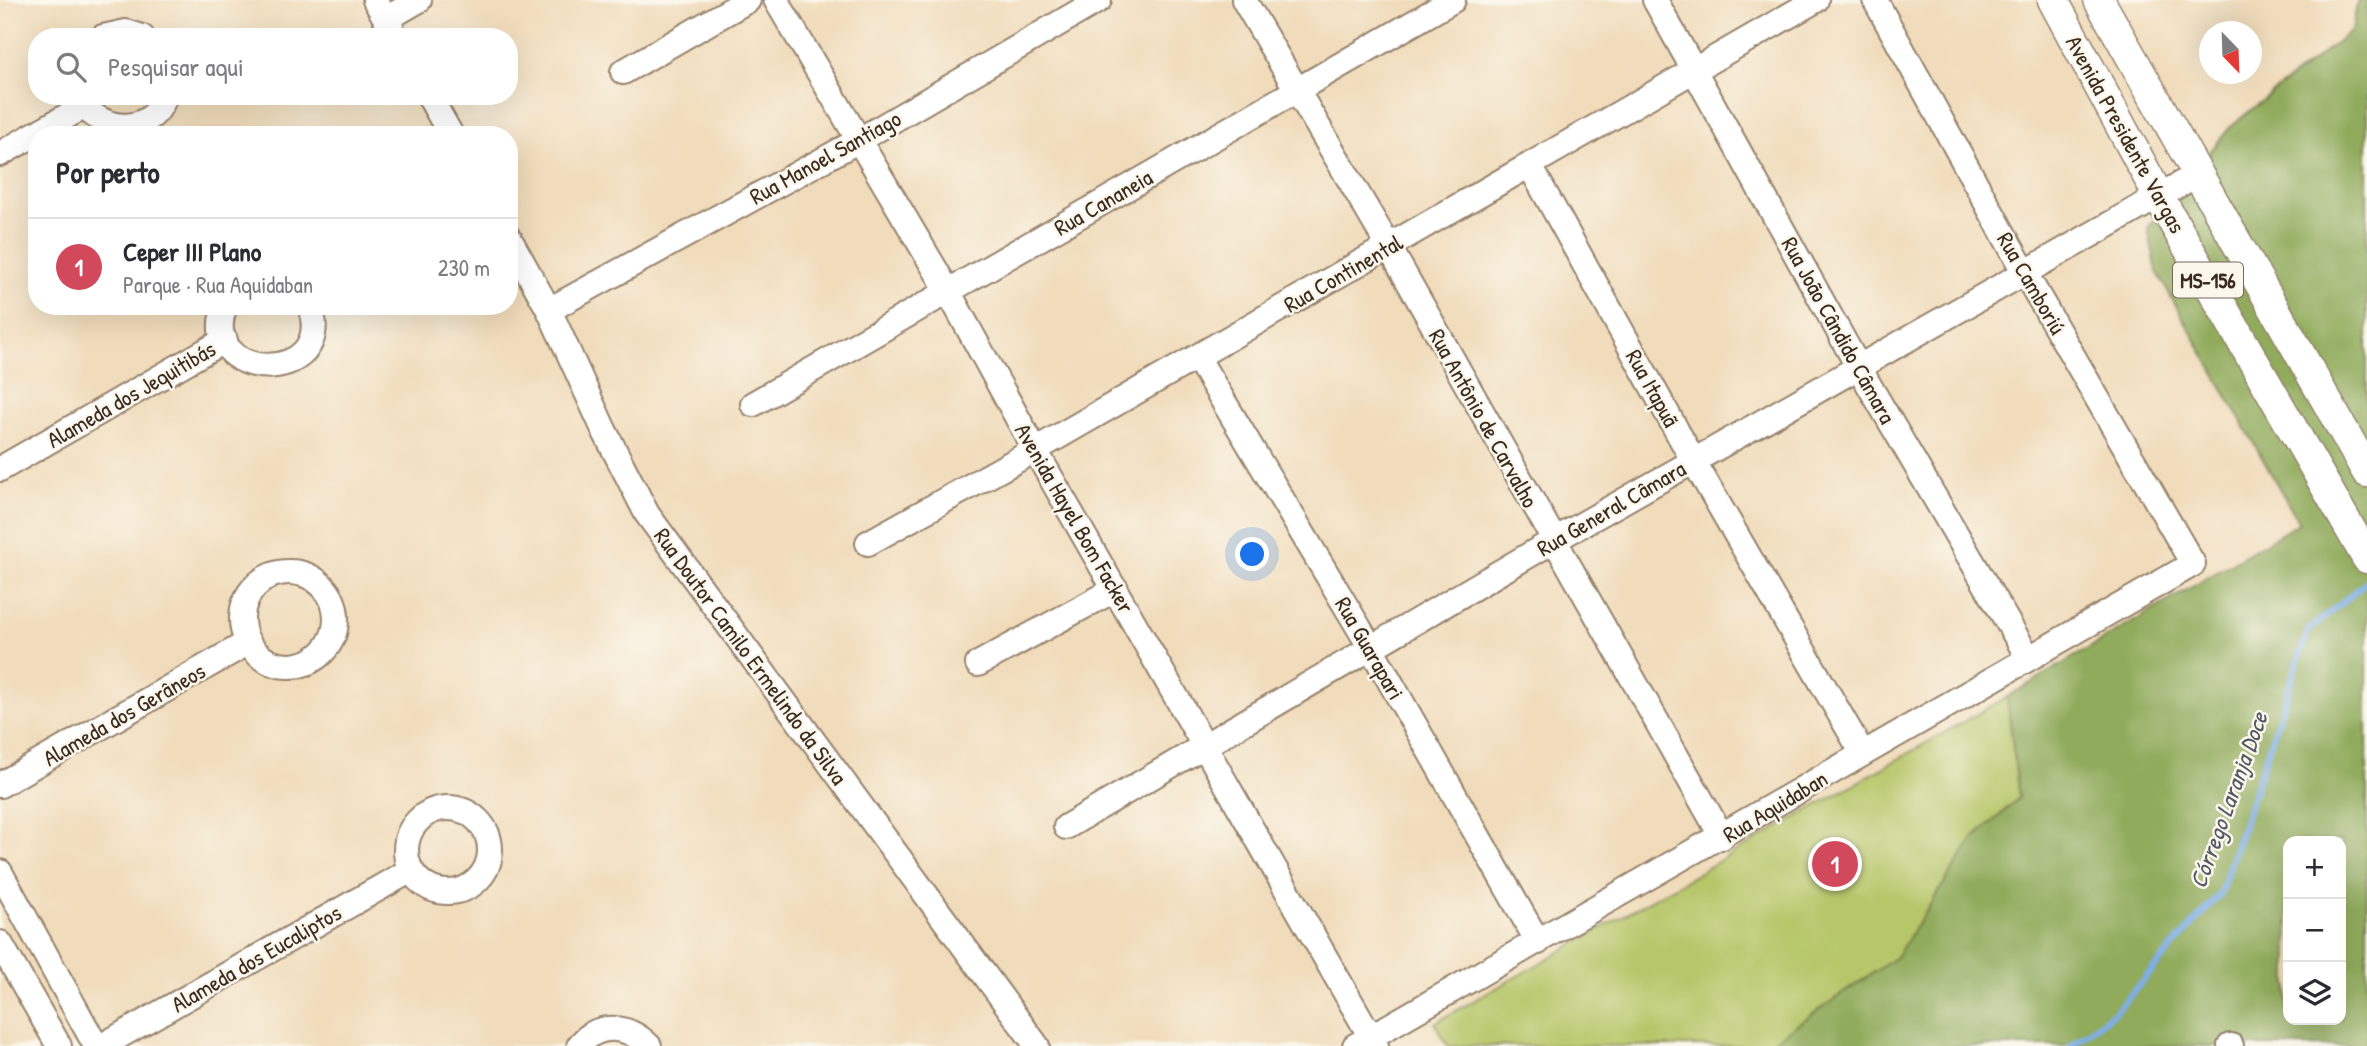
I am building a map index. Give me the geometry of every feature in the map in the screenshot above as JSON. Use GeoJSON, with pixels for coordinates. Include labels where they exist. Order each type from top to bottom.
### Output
{"type":"FeatureCollection","features":[{"type":"Feature","properties":{"kind":"main road","name":"Avenida Presidente Vargas"},"geometry":{"type":"LineString","coordinates":[[2053,0],[2159,197],[2367,558]]}},
{"type":"Feature","properties":{"kind":"main road","name":"Avenida Presidente Vargas"},"geometry":{"type":"LineString","coordinates":[[2099,0],[2367,472]]}},
{"type":"Feature","properties":{"kind":"street"},"geometry":{"type":"LineString","coordinates":[[385,19],[419,0]]}},
{"type":"Feature","properties":{"kind":"street"},"geometry":{"type":"LineString","coordinates":[[623,72],[748,0]]}},
{"type":"Feature","properties":{"kind":"street","name":"Avenida Hayel Bom Facker"},"geometry":{"type":"LineString","coordinates":[[776,0],[861,139],[948,291],[1035,450],[1204,745],[1367,1043]]}},
{"type":"Feature","properties":{"kind":"street","name":"Rua Manoel Santiago"},"geometry":{"type":"LineString","coordinates":[[550,310],[861,139],[1099,0]]}},
{"type":"Feature","properties":{"kind":"street","name":"Rua Antônio de Carvalho"},"geometry":{"type":"LineString","coordinates":[[1244,0],[1389,247],[1722,837]]}},
{"type":"Feature","properties":{"kind":"street","name":"Rua Cananeia"},"geometry":{"type":"LineString","coordinates":[[753,404],[1453,0]]}},
{"type":"Feature","properties":{"kind":"street","name":"Rua João Cândido Câmara"},"geometry":{"type":"LineString","coordinates":[[1655,0],[1859,368],[2028,657]]}},
{"type":"Feature","properties":{"kind":"street","name":"Rua Continental"},"geometry":{"type":"LineString","coordinates":[[868,543],[1035,450],[1816,0]]}},
{"type":"Feature","properties":{"kind":"street","name":"Rua Camboriú"},"geometry":{"type":"LineString","coordinates":[[1875,0],[2026,275],[2193,564]]}},
{"type":"Feature","properties":{"kind":"street"},"geometry":{"type":"LineString","coordinates":[[42,126],[74,105]]}},
{"type":"Feature","properties":{"kind":"street"},"geometry":{"type":"LineString","coordinates":[[84,105],[101,122],[119,126]]}},
{"type":"Feature","properties":{"kind":"street"},"geometry":{"type":"LineString","coordinates":[[128,126],[140,123],[154,114],[160,105]]}},
{"type":"Feature","properties":{"kind":"street"},"geometry":{"type":"LineString","coordinates":[[434,105],[446,126]]}},
{"type":"Feature","properties":{"kind":"street"},"geometry":{"type":"LineString","coordinates":[[0,154],[28,135]]}},
{"type":"Feature","properties":{"kind":"street","name":"Rua Itapuã"},"geometry":{"type":"LineString","coordinates":[[1530,166],[1693,460],[1863,754]]}},
{"type":"Feature","properties":{"kind":"street","name":"Rua General Câmara"},"geometry":{"type":"LineString","coordinates":[[1066,827],[1693,460],[2026,275],[2198,174]]}},
{"type":"Feature","properties":{"kind":"street","name":"Rua Doutor Camilo Ermelindo da Silva"},"geometry":{"type":"LineString","coordinates":[[518,254],[550,310],[604,430],[647,514],[1037,1046]]}},
{"type":"Feature","properties":{"kind":"street","name":"Alameda dos Jequitibás"},"geometry":{"type":"LineString","coordinates":[[223,315],[221,325],[225,340],[233,353],[258,367],[287,364],[308,344],[313,330],[311,315]]}},
{"type":"Feature","properties":{"kind":"street","name":"Alameda dos Jequitibás"},"geometry":{"type":"LineString","coordinates":[[0,469],[225,340]]}},
{"type":"Feature","properties":{"kind":"street","name":"Rua Guarapari"},"geometry":{"type":"LineString","coordinates":[[1197,356],[1371,648],[1538,942]]}},
{"type":"Feature","properties":{"kind":"street","name":"Rua Aquidaban"},"geometry":{"type":"LineString","coordinates":[[1367,1043],[2028,657],[2193,564]]}},
{"type":"Feature","properties":{"kind":"street"},"geometry":{"type":"LineString","coordinates":[[978,664],[1116,589]]}},
{"type":"Feature","properties":{"kind":"street","name":"Alameda dos Gerâneos"},"geometry":{"type":"LineString","coordinates":[[0,785],[247,643]]}},
{"type":"Feature","properties":{"kind":"street","name":"Alameda dos Eucaliptos"},"geometry":{"type":"LineString","coordinates":[[99,1046],[411,870]]}},
{"type":"Feature","properties":{"kind":"street"},"geometry":{"type":"LineString","coordinates":[[0,873],[99,1046]]}},
{"type":"Feature","properties":{"kind":"street"},"geometry":{"type":"LineString","coordinates":[[0,943],[59,1046]]}},
{"type":"Feature","properties":{"kind":"street"},"geometry":{"type":"LineString","coordinates":[[579,1046],[597,1031],[611,1028],[631,1032],[649,1046]]}},
{"type":"Feature","properties":{"kind":"green space"},"geometry":{"type":"Polygon","coordinates":[[[2358,0],[2367,0],[2367,1046],[1766,1046],[1896,957],[1973,839],[2019,798],[2007,697],[2299,523],[2157,272],[2148,228],[2231,126],[2352,30],[2358,0]]]}},
{"type":"Feature","properties":{"kind":"green space"},"geometry":{"type":"Polygon","coordinates":[[[2007,697],[2019,798],[1973,839],[1896,958],[1766,1046],[1448,1046],[1435,1023],[2007,697]]]}},
{"type":"Feature","properties":{"kind":"waterway","name":"Córrego Laranja Doce"},"geometry":{"type":"LineString","coordinates":[[2071,1046],[2116,1011],[2220,894],[2308,631],[2366,582]]}},
{"type":"Feature","properties":{"kind":"place","name":"Ceper III Plano"},"geometry":{"type":"Point","coordinates":[1835,864]}}]}
